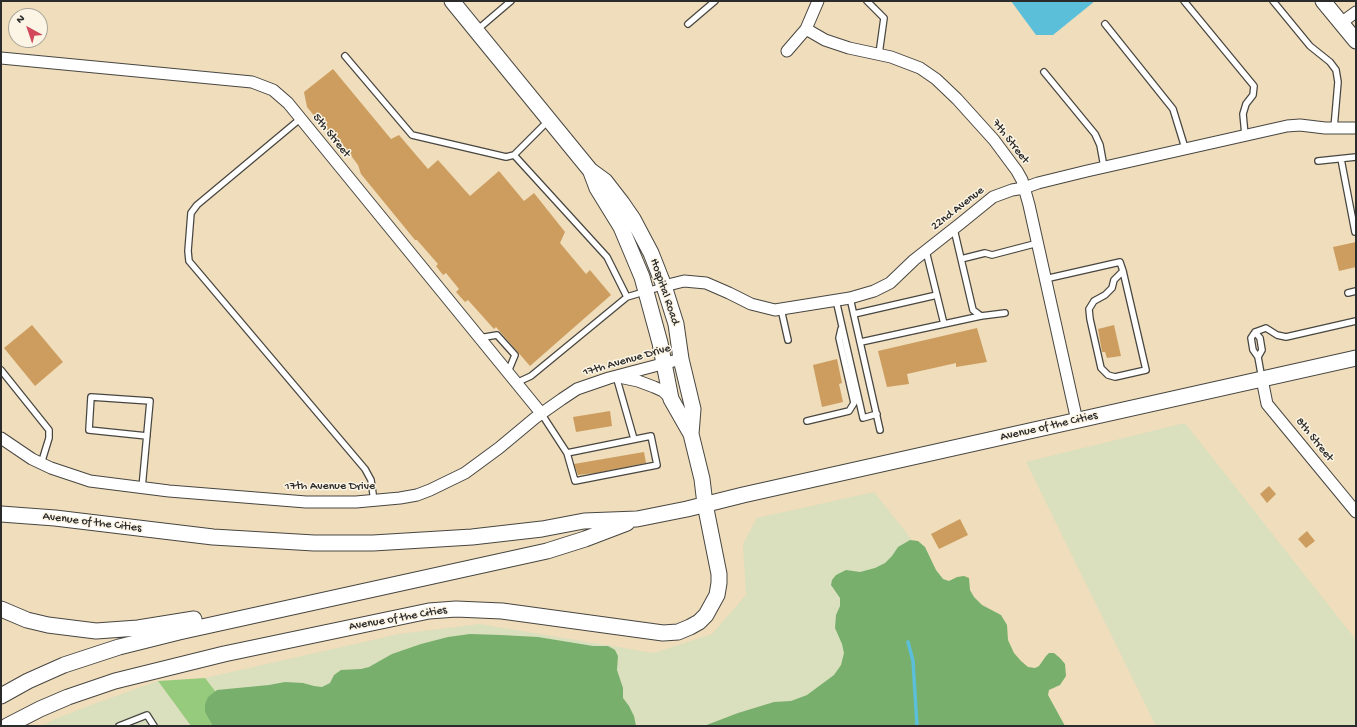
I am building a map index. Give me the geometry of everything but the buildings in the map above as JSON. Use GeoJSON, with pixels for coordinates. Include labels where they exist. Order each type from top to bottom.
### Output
{"type":"FeatureCollection","features":[{"type":"Feature","properties":{"kind":"main road","name":"Hospital Road"},"geometry":{"type":"LineString","coordinates":[[452,1],[590,170],[605,182],[633,219],[651,253],[664,286],[676,324],[693,409],[691,434]]}},
{"type":"Feature","properties":{"kind":"main road"},"geometry":{"type":"LineString","coordinates":[[1323,1],[1356,41]]}},
{"type":"Feature","properties":{"kind":"main road","name":"Hospital Road"},"geometry":{"type":"LineString","coordinates":[[590,170],[596,188],[624,233],[647,291],[671,399],[691,434],[702,480],[705,504]]}},
{"type":"Feature","properties":{"kind":"main road","name":"Avenue of the Cities"},"geometry":{"type":"LineString","coordinates":[[743,495],[1356,358]]}},
{"type":"Feature","properties":{"kind":"main road","name":"Avenue of the Cities"},"geometry":{"type":"LineString","coordinates":[[1,696],[28,681],[64,665],[120,647],[547,551],[637,519],[916,456]]}},
{"type":"Feature","properties":{"kind":"main road","name":"Avenue of the Cities"},"geometry":{"type":"LineString","coordinates":[[7,726],[68,697],[115,681],[232,653],[429,611],[456,609],[502,611],[663,633],[678,632],[699,622],[706,615],[717,595],[719,574],[705,504]]}},
{"type":"Feature","properties":{"kind":"main road","name":"Avenue of the Cities"},"geometry":{"type":"LineString","coordinates":[[1,514],[213,537],[321,543],[373,543],[472,537],[542,529],[584,521],[637,519]]}},
{"type":"Feature","properties":{"kind":"main road","name":"Avenue of the Cities"},"geometry":{"type":"LineString","coordinates":[[1,609],[27,620],[48,625],[96,631],[138,628],[211,615],[316,602]]}},
{"type":"Feature","properties":{"kind":"street"},"geometry":{"type":"LineString","coordinates":[[787,51],[806,29],[818,1]]}},
{"type":"Feature","properties":{"kind":"street"},"geometry":{"type":"LineString","coordinates":[[1342,24],[1356,12]]}},
{"type":"Feature","properties":{"kind":"street","name":"7th Street"},"geometry":{"type":"LineString","coordinates":[[806,29],[825,40],[849,48],[891,57],[920,68],[936,78],[994,140],[1017,171],[1024,188],[1038,243],[1077,421]]}},
{"type":"Feature","properties":{"kind":"street","name":"5th Street"},"geometry":{"type":"LineString","coordinates":[[1,58],[252,82],[265,86],[280,95],[541,413]]}},
{"type":"Feature","properties":{"kind":"street","name":"22nd Avenue"},"geometry":{"type":"LineString","coordinates":[[664,286],[684,281],[706,283],[729,292],[751,304],[774,310],[850,298],[874,291],[890,283],[914,260],[993,197],[1012,190],[1245,134],[1287,126],[1300,125],[1356,128]]}},
{"type":"Feature","properties":{"kind":"street","name":"17th Avenue Drive"},"geometry":{"type":"LineString","coordinates":[[1,438],[41,464],[57,471],[90,481],[169,491],[306,502],[356,502],[400,498],[417,495],[447,483],[465,473],[541,413],[577,389],[616,376],[682,359]]}},
{"type":"Feature","properties":{"kind":"street"},"geometry":{"type":"LineString","coordinates":[[616,376],[654,386],[663,391],[671,399]]}},
{"type":"Feature","properties":{"kind":"street","name":"8th Street"},"geometry":{"type":"LineString","coordinates":[[1262,379],[1267,404],[1356,512]]}},
{"type":"Feature","properties":{"kind":"lane"},"geometry":{"type":"LineString","coordinates":[[476,30],[511,1]]}},
{"type":"Feature","properties":{"kind":"lane"},"geometry":{"type":"LineString","coordinates":[[688,24],[715,1]]}},
{"type":"Feature","properties":{"kind":"lane"},"geometry":{"type":"LineString","coordinates":[[867,1],[884,18],[879,54]]}},
{"type":"Feature","properties":{"kind":"lane"},"geometry":{"type":"LineString","coordinates":[[1184,1],[1254,86],[1253,95],[1246,104],[1243,114],[1245,134]]}},
{"type":"Feature","properties":{"kind":"lane"},"geometry":{"type":"LineString","coordinates":[[1273,1],[1310,46],[1330,62],[1336,70],[1338,82],[1334,128]]}},
{"type":"Feature","properties":{"kind":"lane"},"geometry":{"type":"LineString","coordinates":[[1105,24],[1173,109],[1185,148]]}},
{"type":"Feature","properties":{"kind":"lane"},"geometry":{"type":"LineString","coordinates":[[345,56],[412,135],[506,157],[514,155],[550,120]]}},
{"type":"Feature","properties":{"kind":"lane"},"geometry":{"type":"LineString","coordinates":[[1044,72],[1095,134],[1100,145],[1104,167]]}},
{"type":"Feature","properties":{"kind":"lane"},"geometry":{"type":"LineString","coordinates":[[300,119],[197,205],[191,213],[188,251],[189,261],[365,469],[371,480],[374,501]]}},
{"type":"Feature","properties":{"kind":"lane"},"geometry":{"type":"LineString","coordinates":[[514,155],[607,257],[627,296]]}},
{"type":"Feature","properties":{"kind":"lane"},"geometry":{"type":"LineString","coordinates":[[1318,161],[1356,157]]}},
{"type":"Feature","properties":{"kind":"lane"},"geometry":{"type":"LineString","coordinates":[[1341,159],[1355,232]]}},
{"type":"Feature","properties":{"kind":"lane"},"geometry":{"type":"LineString","coordinates":[[954,229],[973,310],[981,316]]}},
{"type":"Feature","properties":{"kind":"lane"},"geometry":{"type":"LineString","coordinates":[[961,259],[985,253],[992,255],[1038,243]]}},
{"type":"Feature","properties":{"kind":"lane"},"geometry":{"type":"LineString","coordinates":[[926,251],[944,324]]}},
{"type":"Feature","properties":{"kind":"lane"},"geometry":{"type":"LineString","coordinates":[[1046,279],[1120,262],[1123,271],[1146,370],[1115,376],[1108,375],[1101,368],[1089,309],[1094,301],[1112,288],[1114,280],[1123,271]]}},
{"type":"Feature","properties":{"kind":"lane"},"geometry":{"type":"LineString","coordinates":[[516,383],[531,376],[627,296],[664,286]]}},
{"type":"Feature","properties":{"kind":"lane"},"geometry":{"type":"LineString","coordinates":[[1348,293],[1356,291]]}},
{"type":"Feature","properties":{"kind":"lane"},"geometry":{"type":"LineString","coordinates":[[854,314],[937,294]]}},
{"type":"Feature","properties":{"kind":"lane"},"geometry":{"type":"LineString","coordinates":[[850,298],[880,430]]}},
{"type":"Feature","properties":{"kind":"lane"},"geometry":{"type":"LineString","coordinates":[[836,300],[862,418],[877,414]]}},
{"type":"Feature","properties":{"kind":"lane"},"geometry":{"type":"LineString","coordinates":[[781,309],[788,340]]}},
{"type":"Feature","properties":{"kind":"lane"},"geometry":{"type":"LineString","coordinates":[[861,342],[981,316],[1005,313]]}},
{"type":"Feature","properties":{"kind":"lane"},"geometry":{"type":"LineString","coordinates":[[1262,379],[1258,357],[1253,350],[1251,338],[1255,332],[1266,328],[1277,335],[1286,337],[1356,321]]}},
{"type":"Feature","properties":{"kind":"lane"},"geometry":{"type":"LineString","coordinates":[[807,421],[849,411],[854,402],[839,338],[842,326]]}},
{"type":"Feature","properties":{"kind":"lane"},"geometry":{"type":"LineString","coordinates":[[1255,332],[1260,338],[1262,350],[1258,357]]}},
{"type":"Feature","properties":{"kind":"lane"},"geometry":{"type":"LineString","coordinates":[[479,338],[497,335],[515,355],[508,374]]}},
{"type":"Feature","properties":{"kind":"lane"},"geometry":{"type":"LineString","coordinates":[[1,370],[49,430],[49,438],[41,464]]}},
{"type":"Feature","properties":{"kind":"lane"},"geometry":{"type":"LineString","coordinates":[[616,376],[634,439]]}},
{"type":"Feature","properties":{"kind":"lane"},"geometry":{"type":"LineString","coordinates":[[142,488],[150,401],[91,397],[89,430],[146,436]]}},
{"type":"Feature","properties":{"kind":"lane"},"geometry":{"type":"LineString","coordinates":[[541,413],[567,453],[575,480],[657,465],[651,436],[567,453]]}},
{"type":"Feature","properties":{"kind":"lane"},"geometry":{"type":"LineString","coordinates":[[119,726],[147,715],[154,726]]}},
{"type":"Feature","properties":{"kind":"shaded area"},"geometry":{"type":"Polygon","coordinates":[[[1185,423],[1356,640],[1356,726],[1156,726],[1026,462],[1185,423]]]}},
{"type":"Feature","properties":{"kind":"shaded area"},"geometry":{"type":"Polygon","coordinates":[[[874,492],[1060,726],[242,726],[205,678],[399,634],[480,624],[654,653],[712,634],[746,595],[743,544],[757,518],[874,492]]]}},
{"type":"Feature","properties":{"kind":"shaded area"},"geometry":{"type":"Polygon","coordinates":[[[158,681],[191,726],[42,726],[55,719],[91,705],[158,681]]]}},
{"type":"Feature","properties":{"kind":"green space"},"geometry":{"type":"Polygon","coordinates":[[[910,540],[918,541],[925,547],[936,570],[943,579],[949,581],[957,577],[964,576],[969,578],[970,590],[974,597],[982,605],[1001,615],[1007,625],[1008,640],[1014,653],[1028,667],[1035,668],[1039,666],[1049,653],[1054,653],[1065,664],[1066,676],[1060,685],[1049,690],[1048,695],[1065,726],[704,726],[738,713],[774,702],[791,701],[807,695],[834,675],[841,665],[844,653],[835,628],[836,615],[840,606],[840,598],[831,585],[832,580],[836,575],[846,570],[860,572],[875,568],[885,563],[898,547],[910,540]]]}},
{"type":"Feature","properties":{"kind":"green space"},"geometry":{"type":"Polygon","coordinates":[[[470,634],[538,637],[593,646],[608,646],[615,650],[618,656],[617,670],[623,688],[623,698],[634,716],[636,726],[213,726],[205,712],[205,704],[208,697],[217,690],[285,682],[303,683],[322,687],[330,683],[334,675],[341,670],[369,667],[392,654],[421,644],[448,637],[470,634]]]}},
{"type":"Feature","properties":{"kind":"green space"},"geometry":{"type":"Polygon","coordinates":[[[205,678],[242,726],[191,726],[158,681],[205,678]]]}},
{"type":"Feature","properties":{"kind":"water"},"geometry":{"type":"Polygon","coordinates":[[[1011,1],[1095,1],[1053,35],[1036,35],[1011,1]]]}},
{"type":"Feature","properties":{"kind":"waterway"},"geometry":{"type":"LineString","coordinates":[[908,642],[913,661],[917,726]]}}]}
